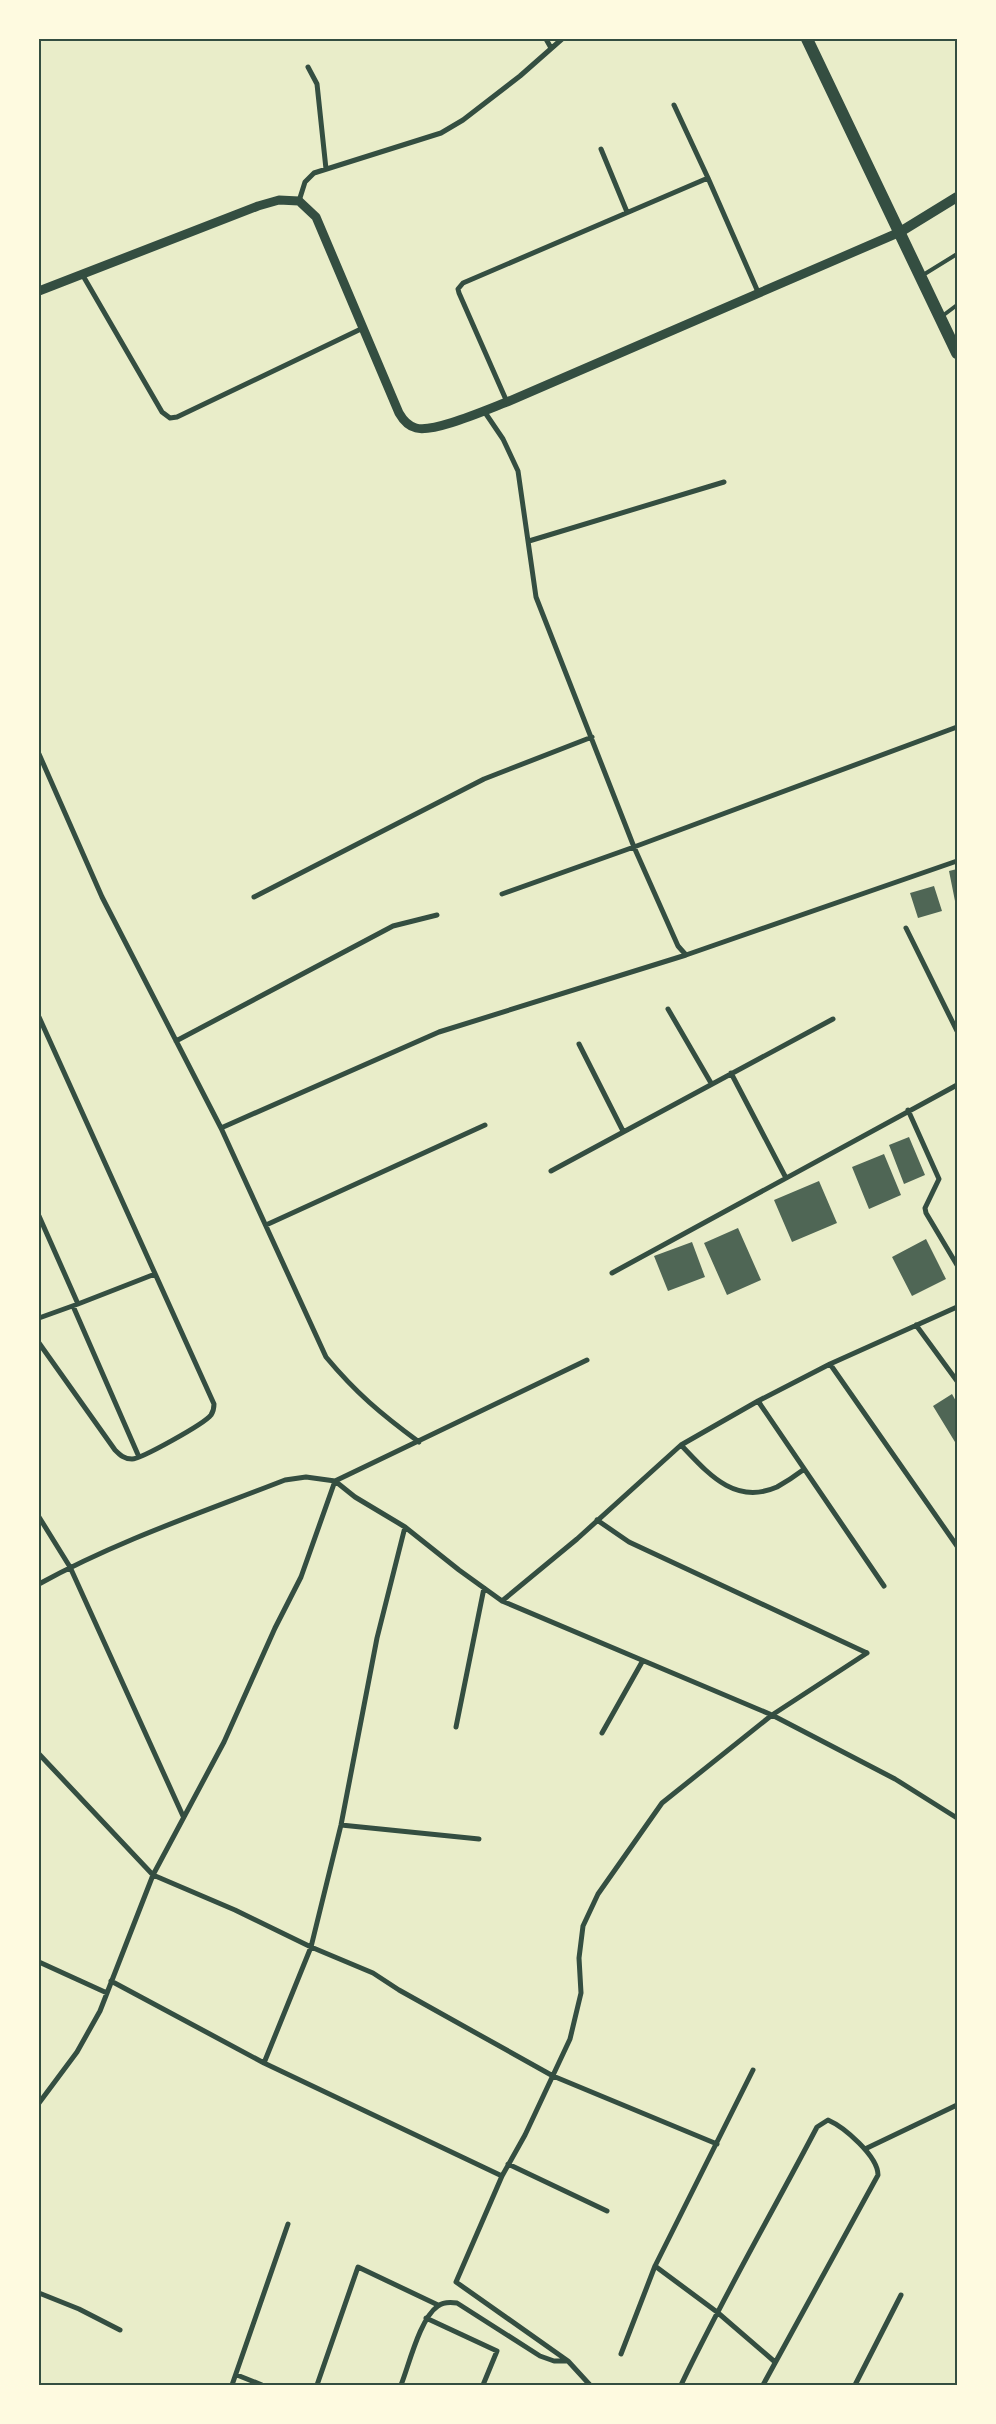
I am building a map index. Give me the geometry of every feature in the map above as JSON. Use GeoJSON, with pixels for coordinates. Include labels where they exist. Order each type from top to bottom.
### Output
{"type":"FeatureCollection","features":[{"type":"Feature","properties":{"kind":"main road"},"geometry":{"type":"LineString","coordinates":[[807,39],[957,354]]}},
{"type":"Feature","properties":{"kind":"main road"},"geometry":{"type":"LineString","coordinates":[[900,232],[957,197]]}},
{"type":"Feature","properties":{"kind":"street"},"geometry":{"type":"LineString","coordinates":[[546,39],[551,48]]}},
{"type":"Feature","properties":{"kind":"street"},"geometry":{"type":"LineString","coordinates":[[299,201],[305,182],[314,173],[441,133],[463,120],[562,39]]}},
{"type":"Feature","properties":{"kind":"street"},"geometry":{"type":"LineString","coordinates":[[308,67],[317,84],[326,169]]}},
{"type":"Feature","properties":{"kind":"street"},"geometry":{"type":"LineString","coordinates":[[674,105],[758,292]]}},
{"type":"Feature","properties":{"kind":"street"},"geometry":{"type":"LineString","coordinates":[[601,149],[627,212]]}},
{"type":"Feature","properties":{"kind":"street"},"geometry":{"type":"LineString","coordinates":[[507,402],[459,293],[460,286],[708,178]]}},
{"type":"Feature","properties":{"kind":"street"},"geometry":{"type":"LineString","coordinates":[[39,291],[258,206],[279,200],[299,201],[316,217],[399,413],[410,426],[425,430],[507,402],[900,232]]}},
{"type":"Feature","properties":{"kind":"street"},"geometry":{"type":"LineString","coordinates":[[82,274],[162,412],[170,418],[176,417],[363,328]]}},
{"type":"Feature","properties":{"kind":"street"},"geometry":{"type":"LineString","coordinates":[[484,411],[503,439],[518,471],[536,597],[634,848],[678,946],[686,955]]}},
{"type":"Feature","properties":{"kind":"street"},"geometry":{"type":"LineString","coordinates":[[529,541],[724,482]]}},
{"type":"Feature","properties":{"kind":"street"},"geometry":{"type":"LineString","coordinates":[[502,894],[634,848],[957,727]]}},
{"type":"Feature","properties":{"kind":"street"},"geometry":{"type":"LineString","coordinates":[[254,897],[484,779],[592,737]]}},
{"type":"Feature","properties":{"kind":"street"},"geometry":{"type":"LineString","coordinates":[[39,754],[102,897],[220,1128],[326,1357],[349,1386],[373,1408],[419,1442]]}},
{"type":"Feature","properties":{"kind":"street"},"geometry":{"type":"LineString","coordinates":[[220,1128],[438,1032],[686,955],[957,861]]}},
{"type":"Feature","properties":{"kind":"street"},"geometry":{"type":"LineString","coordinates":[[176,1042],[393,926],[437,915]]}},
{"type":"Feature","properties":{"kind":"street"},"geometry":{"type":"LineString","coordinates":[[906,928],[957,1031]]}},
{"type":"Feature","properties":{"kind":"street"},"geometry":{"type":"LineString","coordinates":[[668,1009],[711,1084]]}},
{"type":"Feature","properties":{"kind":"street"},"geometry":{"type":"LineString","coordinates":[[39,1017],[214,1404],[211,1415],[134,1460],[124,1458],[115,1450],[39,1343]]}},
{"type":"Feature","properties":{"kind":"street"},"geometry":{"type":"LineString","coordinates":[[551,1171],[833,1019]]}},
{"type":"Feature","properties":{"kind":"street"},"geometry":{"type":"LineString","coordinates":[[579,1044],[623,1131]]}},
{"type":"Feature","properties":{"kind":"street"},"geometry":{"type":"LineString","coordinates":[[731,1073],[786,1178]]}},
{"type":"Feature","properties":{"kind":"street"},"geometry":{"type":"LineString","coordinates":[[612,1273],[957,1085]]}},
{"type":"Feature","properties":{"kind":"street"},"geometry":{"type":"LineString","coordinates":[[908,1110],[939,1179],[925,1208],[926,1213],[957,1265]]}},
{"type":"Feature","properties":{"kind":"street"},"geometry":{"type":"LineString","coordinates":[[266,1225],[485,1125]]}},
{"type":"Feature","properties":{"kind":"street"},"geometry":{"type":"LineString","coordinates":[[39,1216],[140,1457]]}},
{"type":"Feature","properties":{"kind":"street"},"geometry":{"type":"LineString","coordinates":[[39,1318],[155,1274]]}},
{"type":"Feature","properties":{"kind":"street"},"geometry":{"type":"LineString","coordinates":[[502,1600],[597,1520],[680,1445],[758,1401],[830,1364],[957,1307]]}},
{"type":"Feature","properties":{"kind":"street"},"geometry":{"type":"LineString","coordinates":[[916,1324],[957,1381]]}},
{"type":"Feature","properties":{"kind":"street"},"geometry":{"type":"LineString","coordinates":[[39,2103],[77,2052],[100,2011],[153,1875],[224,1742],[275,1628],[301,1577],[335,1481],[587,1360]]}},
{"type":"Feature","properties":{"kind":"street"},"geometry":{"type":"LineString","coordinates":[[830,1364],[957,1546]]}},
{"type":"Feature","properties":{"kind":"street"},"geometry":{"type":"LineString","coordinates":[[758,1401],[803,1470],[884,1586]]}},
{"type":"Feature","properties":{"kind":"street"},"geometry":{"type":"LineString","coordinates":[[680,1445],[720,1484],[739,1491],[758,1492],[776,1487],[803,1470]]}},
{"type":"Feature","properties":{"kind":"street"},"geometry":{"type":"LineString","coordinates":[[39,1584],[70,1567],[154,1531],[286,1480],[306,1477],[335,1481],[356,1497],[404,1527],[502,1600],[642,1662],[772,1715],[895,1779],[957,1818]]}},
{"type":"Feature","properties":{"kind":"street"},"geometry":{"type":"LineString","coordinates":[[39,1517],[70,1567],[183,1816]]}},
{"type":"Feature","properties":{"kind":"street"},"geometry":{"type":"LineString","coordinates":[[590,2385],[568,2361],[456,2282],[502,2176],[570,2039],[581,1993],[579,1958],[583,1926],[598,1894],[662,1803],[772,1715],[867,1653],[629,1542],[597,1520]]}},
{"type":"Feature","properties":{"kind":"street"},"geometry":{"type":"LineString","coordinates":[[264,2062],[311,1947],[341,1825],[377,1638],[404,1527]]}},
{"type":"Feature","properties":{"kind":"street"},"geometry":{"type":"LineString","coordinates":[[456,1727],[484,1588]]}},
{"type":"Feature","properties":{"kind":"street"},"geometry":{"type":"LineString","coordinates":[[602,1733],[642,1662]]}},
{"type":"Feature","properties":{"kind":"street"},"geometry":{"type":"LineString","coordinates":[[39,1754],[153,1875],[235,1910],[311,1947],[372,1973],[553,2076],[717,2144]]}},
{"type":"Feature","properties":{"kind":"street"},"geometry":{"type":"LineString","coordinates":[[341,1825],[478,1838]]}},
{"type":"Feature","properties":{"kind":"street"},"geometry":{"type":"LineString","coordinates":[[39,1962],[107,1993]]}},
{"type":"Feature","properties":{"kind":"street"},"geometry":{"type":"LineString","coordinates":[[111,1981],[264,2062],[502,2176]]}},
{"type":"Feature","properties":{"kind":"street"},"geometry":{"type":"LineString","coordinates":[[621,2354],[655,2266],[753,2070]]}},
{"type":"Feature","properties":{"kind":"street"},"geometry":{"type":"LineString","coordinates":[[865,2149],[957,2104]]}},
{"type":"Feature","properties":{"kind":"street"},"geometry":{"type":"LineString","coordinates":[[681,2385],[716,2312],[770,2219],[820,2123],[828,2120],[865,2149],[878,2170],[878,2175],[763,2385]]}},
{"type":"Feature","properties":{"kind":"street"},"geometry":{"type":"LineString","coordinates":[[508,2164],[607,2211]]}},
{"type":"Feature","properties":{"kind":"street"},"geometry":{"type":"LineString","coordinates":[[232,2385],[288,2224]]}},
{"type":"Feature","properties":{"kind":"street"},"geometry":{"type":"LineString","coordinates":[[655,2266],[716,2312],[775,2362]]}},
{"type":"Feature","properties":{"kind":"street"},"geometry":{"type":"LineString","coordinates":[[317,2385],[358,2268],[438,2305]]}},
{"type":"Feature","properties":{"kind":"street"},"geometry":{"type":"LineString","coordinates":[[39,2293],[79,2309],[120,2330]]}},
{"type":"Feature","properties":{"kind":"street"},"geometry":{"type":"LineString","coordinates":[[855,2385],[901,2295]]}},
{"type":"Feature","properties":{"kind":"street"},"geometry":{"type":"LineString","coordinates":[[402,2385],[426,2318],[438,2305],[448,2302],[457,2303],[540,2356],[554,2361],[568,2361]]}},
{"type":"Feature","properties":{"kind":"street"},"geometry":{"type":"LineString","coordinates":[[426,2318],[497,2351],[483,2385]]}},
{"type":"Feature","properties":{"kind":"street"},"geometry":{"type":"LineString","coordinates":[[237,2375],[262,2385]]}},
{"type":"Feature","properties":{"kind":"lane"},"geometry":{"type":"LineString","coordinates":[[921,276],[957,254]]}},
{"type":"Feature","properties":{"kind":"lane"},"geometry":{"type":"LineString","coordinates":[[940,318],[957,304]]}},
{"type":"Feature","properties":{"kind":"building"},"geometry":{"type":"Polygon","coordinates":[[[957,869],[957,906],[956,906],[949,871],[957,869]]]}},
{"type":"Feature","properties":{"kind":"building"},"geometry":{"type":"Polygon","coordinates":[[[934,886],[942,911],[918,918],[910,893],[934,886]]]}},
{"type":"Feature","properties":{"kind":"building"},"geometry":{"type":"Polygon","coordinates":[[[909,1137],[925,1175],[904,1184],[889,1145],[909,1137]]]}},
{"type":"Feature","properties":{"kind":"building"},"geometry":{"type":"Polygon","coordinates":[[[884,1154],[901,1195],[869,1209],[852,1167],[884,1154]]]}},
{"type":"Feature","properties":{"kind":"building"},"geometry":{"type":"Polygon","coordinates":[[[819,1181],[837,1223],[792,1242],[774,1200],[819,1181]]]}},
{"type":"Feature","properties":{"kind":"building"},"geometry":{"type":"Polygon","coordinates":[[[738,1228],[761,1280],[727,1295],[704,1243],[738,1228]]]}},
{"type":"Feature","properties":{"kind":"building"},"geometry":{"type":"Polygon","coordinates":[[[926,1239],[946,1279],[912,1296],[892,1257],[926,1239]]]}},
{"type":"Feature","properties":{"kind":"building"},"geometry":{"type":"Polygon","coordinates":[[[692,1242],[705,1277],[668,1291],[654,1256],[692,1242]]]}},
{"type":"Feature","properties":{"kind":"building"},"geometry":{"type":"Polygon","coordinates":[[[952,1394],[957,1403],[957,1441],[955,1442],[933,1406],[952,1394]]]}}]}
